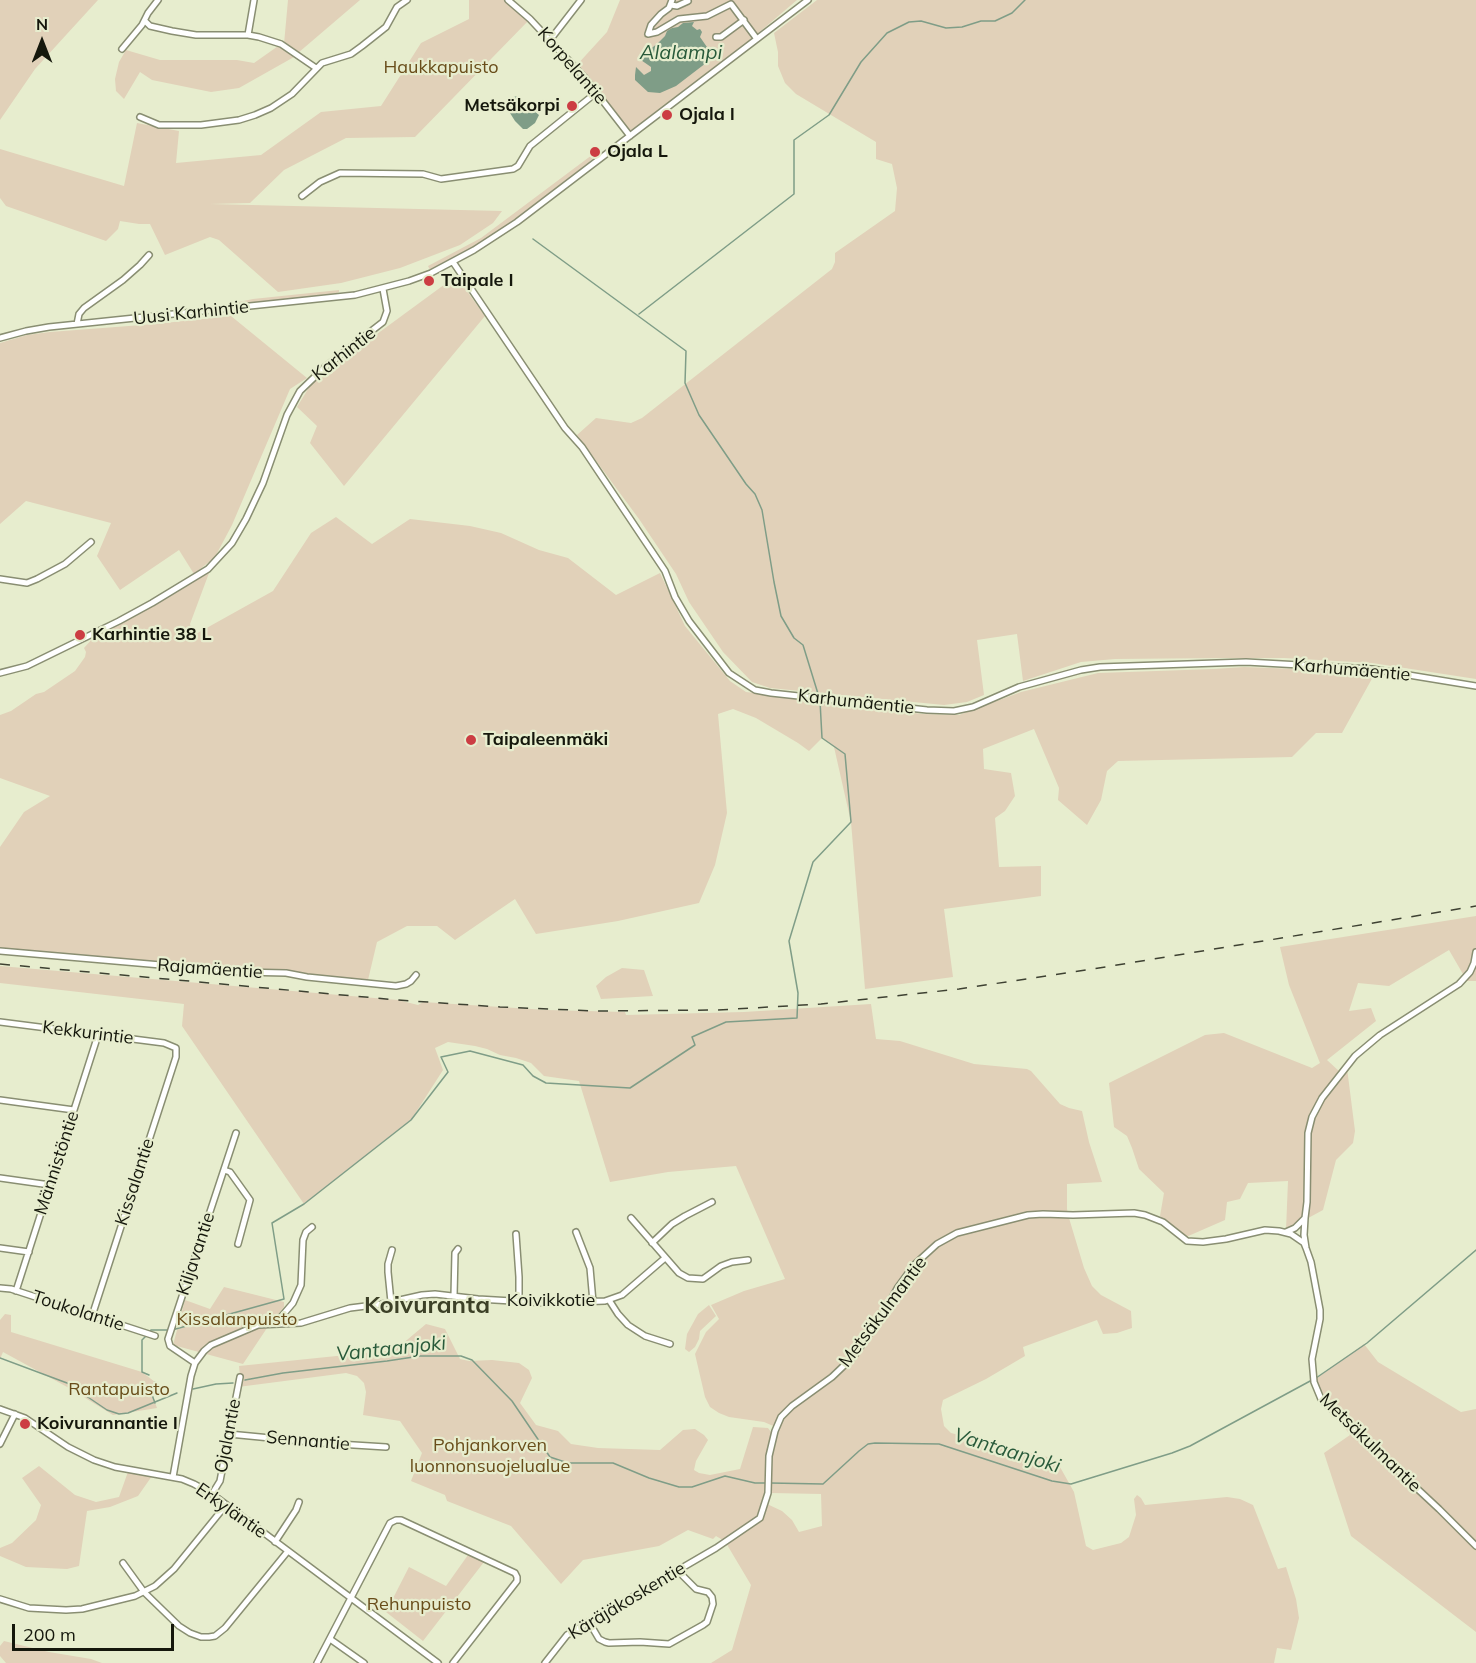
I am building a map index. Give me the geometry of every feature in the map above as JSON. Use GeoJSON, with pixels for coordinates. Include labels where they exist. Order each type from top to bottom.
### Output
{"type":"FeatureCollection","features":[{"type":"Feature","properties":{"kind":"street"},"geometry":{"type":"LineString","coordinates":[[122,49],[145,21],[158,0]]}},
{"type":"Feature","properties":{"kind":"street"},"geometry":{"type":"LineString","coordinates":[[248,35],[254,0]]}},
{"type":"Feature","properties":{"kind":"street"},"geometry":{"type":"LineString","coordinates":[[140,117],[157,124],[172,126],[221,124],[255,115],[292,93],[322,63],[351,54],[362,46],[386,27],[398,7],[406,0]]}},
{"type":"Feature","properties":{"kind":"street","name":"Korpelantie"},"geometry":{"type":"LineString","coordinates":[[508,0],[531,19],[597,92],[630,136]]}},
{"type":"Feature","properties":{"kind":"street"},"geometry":{"type":"LineString","coordinates":[[550,40],[581,0]]}},
{"type":"Feature","properties":{"kind":"street"},"geometry":{"type":"LineString","coordinates":[[383,289],[409,281],[453,262],[517,222],[808,0]]}},
{"type":"Feature","properties":{"kind":"street"},"geometry":{"type":"LineString","coordinates":[[688,1],[677,6],[671,2],[669,8],[651,25],[648,33],[657,32],[679,19],[707,16],[731,4],[757,39]]}},
{"type":"Feature","properties":{"kind":"street"},"geometry":{"type":"LineString","coordinates":[[716,37],[721,37],[744,20]]}},
{"type":"Feature","properties":{"kind":"street"},"geometry":{"type":"LineString","coordinates":[[145,21],[157,28],[196,35],[248,35],[281,44],[316,68]]}},
{"type":"Feature","properties":{"kind":"street"},"geometry":{"type":"LineString","coordinates":[[302,196],[320,182],[339,173],[423,174],[441,179],[513,169],[518,166],[530,146],[597,92]]}},
{"type":"Feature","properties":{"kind":"street"},"geometry":{"type":"LineString","coordinates":[[77,324],[79,314],[84,308],[123,280],[149,255]]}},
{"type":"Feature","properties":{"kind":"street","name":"Karhumäentie"},"geometry":{"type":"LineString","coordinates":[[453,262],[665,571],[675,597],[689,621],[729,673],[754,690],[927,710],[954,711],[973,707],[1020,687],[1080,670],[1246,662],[1372,669],[1476,687]]}},
{"type":"Feature","properties":{"kind":"street","name":"Uusi Karhintie"},"geometry":{"type":"LineString","coordinates":[[0,338],[26,331],[77,324],[330,298],[383,289]]}},
{"type":"Feature","properties":{"kind":"street","name":"Karhintie"},"geometry":{"type":"LineString","coordinates":[[0,673],[27,666],[119,621],[207,569],[232,543],[246,519],[263,483],[287,415],[300,391],[325,367],[383,322],[387,311],[383,289]]}},
{"type":"Feature","properties":{"kind":"street"},"geometry":{"type":"LineString","coordinates":[[0,579],[27,583],[38,579],[65,564],[91,542]]}},
{"type":"Feature","properties":{"kind":"street","name":"Rajamäentie"},"geometry":{"type":"LineString","coordinates":[[0,951],[241,972],[286,973],[396,986],[406,984],[416,975]]}},
{"type":"Feature","properties":{"kind":"street","name":"Metsäkulmantie"},"geometry":{"type":"LineString","coordinates":[[1476,952],[1470,972],[1459,984],[1380,1035],[1355,1056],[1322,1098],[1312,1117],[1308,1133],[1304,1235],[1320,1310],[1313,1349],[1313,1378],[1321,1400],[1476,1546]]}},
{"type":"Feature","properties":{"kind":"street","name":"Kekkurintie"},"geometry":{"type":"LineString","coordinates":[[0,1022],[164,1043],[176,1048]]}},
{"type":"Feature","properties":{"kind":"street","name":"Männistöntie"},"geometry":{"type":"LineString","coordinates":[[16,1291],[98,1035]]}},
{"type":"Feature","properties":{"kind":"street","name":"Kissalantie"},"geometry":{"type":"LineString","coordinates":[[92,1316],[176,1057],[176,1048]]}},
{"type":"Feature","properties":{"kind":"street"},"geometry":{"type":"LineString","coordinates":[[0,1100],[74,1110]]}},
{"type":"Feature","properties":{"kind":"street","name":"Kiljavantie"},"geometry":{"type":"LineString","coordinates":[[195,1363],[170,1346],[168,1339],[236,1133]]}},
{"type":"Feature","properties":{"kind":"street"},"geometry":{"type":"LineString","coordinates":[[224,1170],[230,1172],[250,1200],[238,1244]]}},
{"type":"Feature","properties":{"kind":"street"},"geometry":{"type":"LineString","coordinates":[[0,1178],[50,1185]]}},
{"type":"Feature","properties":{"kind":"street"},"geometry":{"type":"LineString","coordinates":[[652,1242],[678,1220],[712,1202]]}},
{"type":"Feature","properties":{"kind":"street","name":"Metsäkulmantie"},"geometry":{"type":"LineString","coordinates":[[716,1548],[760,1518],[769,1487],[769,1456],[775,1431],[782,1417],[792,1406],[832,1377],[854,1356],[914,1265],[937,1244],[957,1233],[1028,1215],[1043,1214],[1134,1213],[1145,1215],[1163,1222],[1187,1241],[1203,1242],[1226,1239],[1265,1230],[1286,1232]]}},
{"type":"Feature","properties":{"kind":"street"},"geometry":{"type":"LineString","coordinates":[[631,1218],[679,1274],[688,1278],[703,1279],[721,1266],[748,1260]]}},
{"type":"Feature","properties":{"kind":"street"},"geometry":{"type":"LineString","coordinates":[[1286,1232],[1305,1218]]}},
{"type":"Feature","properties":{"kind":"street"},"geometry":{"type":"LineString","coordinates":[[280,1323],[281,1317],[293,1303],[301,1285],[303,1240],[306,1232],[312,1227]]}},
{"type":"Feature","properties":{"kind":"street"},"geometry":{"type":"LineString","coordinates":[[576,1232],[590,1268],[593,1302]]}},
{"type":"Feature","properties":{"kind":"street"},"geometry":{"type":"LineString","coordinates":[[1286,1232],[1304,1243],[1306,1248]]}},
{"type":"Feature","properties":{"kind":"street"},"geometry":{"type":"LineString","coordinates":[[516,1234],[519,1302]]}},
{"type":"Feature","properties":{"kind":"street"},"geometry":{"type":"LineString","coordinates":[[0,1248],[28,1252]]}},
{"type":"Feature","properties":{"kind":"street"},"geometry":{"type":"LineString","coordinates":[[454,1296],[455,1254],[458,1249]]}},
{"type":"Feature","properties":{"kind":"street"},"geometry":{"type":"LineString","coordinates":[[391,1302],[388,1264],[392,1250]]}},
{"type":"Feature","properties":{"kind":"street","name":"Koivikkotie"},"geometry":{"type":"LineString","coordinates":[[195,1363],[211,1345],[258,1325],[301,1323],[350,1308],[422,1295],[519,1302],[609,1300],[622,1295],[664,1258]]}},
{"type":"Feature","properties":{"kind":"street","name":"Toukolantie"},"geometry":{"type":"LineString","coordinates":[[0,1288],[16,1291],[155,1336]]}},
{"type":"Feature","properties":{"kind":"street"},"geometry":{"type":"LineString","coordinates":[[609,1300],[628,1325],[645,1336],[670,1344]]}},
{"type":"Feature","properties":{"kind":"street"},"geometry":{"type":"LineString","coordinates":[[173,1477],[195,1363]]}},
{"type":"Feature","properties":{"kind":"street","name":"Ojalantie"},"geometry":{"type":"LineString","coordinates":[[212,1494],[220,1480],[240,1377]]}},
{"type":"Feature","properties":{"kind":"street","name":"Erkyläntie"},"geometry":{"type":"LineString","coordinates":[[0,1409],[37,1425],[80,1454],[94,1460],[115,1467],[173,1477],[194,1484],[212,1494],[438,1663]]}},
{"type":"Feature","properties":{"kind":"street"},"geometry":{"type":"LineString","coordinates":[[0,1444],[15,1414]]}},
{"type":"Feature","properties":{"kind":"street","name":"Sennantie"},"geometry":{"type":"LineString","coordinates":[[229,1434],[322,1443],[386,1446]]}},
{"type":"Feature","properties":{"kind":"street"},"geometry":{"type":"LineString","coordinates":[[275,1542],[299,1502]]}},
{"type":"Feature","properties":{"kind":"street"},"geometry":{"type":"LineString","coordinates":[[0,1599],[29,1608],[66,1611],[122,1600],[144,1592],[155,1586],[174,1569],[226,1505]]}},
{"type":"Feature","properties":{"kind":"street"},"geometry":{"type":"LineString","coordinates":[[318,1663],[390,1523],[401,1520],[515,1573],[518,1577],[453,1663]]}},
{"type":"Feature","properties":{"kind":"street","name":"Käräjäkoskentie"},"geometry":{"type":"LineString","coordinates":[[545,1663],[567,1635],[716,1548]]}},
{"type":"Feature","properties":{"kind":"street"},"geometry":{"type":"LineString","coordinates":[[123,1563],[144,1592],[184,1630],[201,1637],[215,1636],[225,1628],[288,1551]]}},
{"type":"Feature","properties":{"kind":"street"},"geometry":{"type":"LineString","coordinates":[[589,1622],[599,1639],[609,1643],[669,1644],[703,1625],[709,1618],[713,1604],[712,1597],[708,1592],[696,1589],[677,1570]]}},
{"type":"Feature","properties":{"kind":"street"},"geometry":{"type":"LineString","coordinates":[[330,1639],[364,1663]]}},
{"type":"Feature","properties":{"kind":"green space"},"geometry":{"type":"Polygon","coordinates":[[[0,0],[98,0],[35,69],[0,120],[0,0]]]}},
{"type":"Feature","properties":{"kind":"green space"},"geometry":{"type":"Polygon","coordinates":[[[288,0],[360,0],[298,53],[284,44],[288,0]]]}},
{"type":"Feature","properties":{"kind":"green space","name":"Haukkapuisto"},"geometry":{"type":"Polygon","coordinates":[[[469,0],[508,0],[530,19],[415,137],[346,138],[284,170],[250,203],[210,204],[502,211],[493,223],[460,245],[400,268],[341,283],[278,292],[219,240],[210,237],[165,255],[150,224],[120,221],[118,229],[106,241],[6,206],[0,198],[0,149],[124,186],[137,123],[179,131],[176,163],[261,155],[321,112],[381,106],[421,43],[469,19],[469,0]]]}},
{"type":"Feature","properties":{"kind":"green space"},"geometry":{"type":"Polygon","coordinates":[[[620,0],[797,0],[708,76],[632,136],[575,67],[607,32],[620,0]]]}},
{"type":"Feature","properties":{"kind":"green space"},"geometry":{"type":"Polygon","coordinates":[[[817,0],[1476,0],[1476,679],[1372,663],[1284,658],[1225,658],[1115,659],[1081,662],[1023,681],[1017,634],[977,640],[984,695],[967,702],[944,705],[770,688],[752,682],[723,652],[689,602],[676,574],[639,519],[577,435],[596,418],[631,423],[642,418],[832,269],[835,253],[895,211],[897,188],[892,164],[876,159],[876,142],[796,94],[785,83],[778,66],[774,33],[817,0]]]}},
{"type":"Feature","properties":{"kind":"green space"},"geometry":{"type":"Polygon","coordinates":[[[281,44],[294,57],[239,88],[211,92],[152,80],[140,72],[124,99],[116,91],[115,79],[119,62],[126,50],[160,60],[237,60],[254,63],[281,44]]]}},
{"type":"Feature","properties":{"kind":"green space"},"geometry":{"type":"Polygon","coordinates":[[[592,155],[594,157],[584,168],[522,214],[462,255],[430,270],[428,266],[481,238],[592,155]]]}},
{"type":"Feature","properties":{"kind":"green space"},"geometry":{"type":"Polygon","coordinates":[[[456,276],[485,316],[344,486],[310,443],[317,426],[297,407],[313,381],[456,276]]]}},
{"type":"Feature","properties":{"kind":"green space"},"geometry":{"type":"Polygon","coordinates":[[[339,290],[330,296],[210,308],[253,299],[339,290]]]}},
{"type":"Feature","properties":{"kind":"green space"},"geometry":{"type":"Polygon","coordinates":[[[231,316],[307,378],[290,389],[232,525],[215,557],[194,574],[179,550],[120,590],[97,556],[111,523],[26,501],[0,524],[0,343],[27,335],[50,332],[231,316]]]}},
{"type":"Feature","properties":{"kind":"green space"},"geometry":{"type":"Polygon","coordinates":[[[336,517],[372,544],[410,519],[470,526],[501,533],[539,550],[568,558],[616,595],[660,573],[685,626],[730,681],[746,692],[922,714],[959,715],[1021,692],[1098,673],[1244,667],[1350,671],[1374,675],[1342,733],[1316,733],[1292,757],[1118,761],[1107,771],[1101,800],[1087,825],[1058,800],[1059,788],[1034,729],[983,749],[984,769],[1011,773],[1015,796],[1005,811],[995,818],[999,867],[1041,866],[1041,896],[944,909],[953,977],[865,989],[851,822],[834,747],[822,738],[809,751],[756,718],[733,709],[718,714],[727,813],[715,865],[699,903],[618,921],[536,934],[515,899],[455,940],[437,926],[407,926],[377,942],[368,980],[307,977],[0,951],[0,847],[24,812],[50,796],[0,778],[0,715],[11,711],[36,694],[44,692],[75,671],[85,657],[84,648],[93,638],[209,573],[190,624],[194,635],[273,591],[311,533],[336,517]]]}},
{"type":"Feature","properties":{"kind":"green space"},"geometry":{"type":"Polygon","coordinates":[[[1476,916],[1476,981],[1467,981],[1449,950],[1389,986],[1358,983],[1349,1011],[1371,1008],[1376,1021],[1327,1060],[1340,1072],[1347,1068],[1355,1131],[1353,1143],[1336,1160],[1323,1210],[1286,1230],[1288,1181],[1248,1183],[1240,1199],[1227,1202],[1225,1220],[1186,1237],[1178,1234],[1160,1216],[1164,1193],[1139,1169],[1127,1136],[1114,1127],[1109,1083],[1205,1035],[1224,1033],[1312,1068],[1320,1063],[1289,985],[1280,947],[1476,916]]]}},
{"type":"Feature","properties":{"kind":"green space","name":"Pohjankorven luonnonsuojelualue"},"geometry":{"type":"Polygon","coordinates":[[[0,966],[398,1000],[418,1005],[423,1002],[547,1010],[625,1012],[626,1015],[744,1012],[871,1004],[876,1039],[900,1041],[974,1064],[1031,1071],[1060,1104],[1082,1111],[1102,1182],[1067,1184],[1069,1218],[1084,1268],[1092,1286],[1101,1295],[1131,1311],[1132,1328],[1117,1333],[1103,1334],[1097,1320],[1023,1347],[1025,1356],[986,1379],[943,1400],[941,1409],[944,1426],[951,1433],[1051,1458],[1060,1467],[1074,1492],[1086,1546],[1093,1550],[1121,1543],[1129,1537],[1136,1515],[1134,1499],[1137,1495],[1145,1505],[1227,1497],[1240,1499],[1253,1505],[1278,1569],[1286,1567],[1296,1599],[1299,1618],[1291,1650],[1277,1648],[1274,1663],[711,1663],[732,1650],[751,1585],[726,1543],[751,1526],[726,1542],[716,1536],[713,1539],[688,1530],[659,1546],[583,1560],[561,1584],[511,1526],[447,1501],[445,1495],[411,1481],[422,1453],[400,1421],[363,1415],[366,1392],[364,1383],[357,1376],[346,1373],[238,1387],[239,1366],[395,1350],[426,1324],[445,1329],[460,1359],[519,1363],[529,1370],[532,1378],[520,1403],[536,1425],[558,1431],[571,1444],[598,1448],[660,1450],[683,1430],[695,1429],[708,1440],[696,1461],[694,1470],[710,1475],[740,1469],[753,1427],[768,1428],[774,1436],[769,1456],[767,1504],[782,1511],[792,1520],[799,1532],[822,1526],[821,1494],[771,1493],[771,1457],[778,1428],[764,1422],[729,1417],[719,1413],[710,1407],[705,1397],[695,1354],[706,1332],[719,1319],[711,1305],[744,1291],[785,1279],[736,1166],[668,1172],[610,1182],[579,1081],[544,1076],[531,1063],[487,1049],[448,1042],[435,1048],[443,1070],[411,1120],[304,1204],[182,1026],[184,1004],[0,983],[0,966]]]}},
{"type":"Feature","properties":{"kind":"green space"},"geometry":{"type":"Polygon","coordinates":[[[622,968],[644,970],[653,996],[601,999],[596,986],[622,968]]]}},
{"type":"Feature","properties":{"kind":"green space","name":"Kissalanpuisto"},"geometry":{"type":"Polygon","coordinates":[[[224,1287],[284,1302],[284,1307],[243,1364],[173,1345],[185,1300],[210,1309],[224,1287]]]}},
{"type":"Feature","properties":{"kind":"green space"},"geometry":{"type":"Polygon","coordinates":[[[709,1305],[716,1316],[700,1331],[695,1347],[689,1352],[685,1349],[687,1334],[698,1314],[709,1305]]]}},
{"type":"Feature","properties":{"kind":"green space","name":"Rantapuisto"},"geometry":{"type":"Polygon","coordinates":[[[5,1314],[11,1315],[11,1332],[142,1372],[155,1382],[151,1392],[157,1408],[113,1415],[3,1352],[0,1359],[0,1320],[5,1314]]]}},
{"type":"Feature","properties":{"kind":"green space"},"geometry":{"type":"Polygon","coordinates":[[[1364,1344],[1378,1362],[1461,1412],[1476,1409],[1476,1632],[1351,1536],[1324,1453],[1350,1435],[1311,1382],[1364,1344]]]}},
{"type":"Feature","properties":{"kind":"green space"},"geometry":{"type":"Polygon","coordinates":[[[39,1466],[75,1495],[96,1502],[119,1497],[129,1469],[152,1476],[138,1496],[110,1507],[87,1511],[79,1566],[67,1569],[26,1567],[0,1556],[0,1548],[12,1543],[36,1520],[41,1505],[22,1478],[39,1466]]]}},
{"type":"Feature","properties":{"kind":"green space","name":"Rehunpuisto"},"geometry":{"type":"Polygon","coordinates":[[[468,1555],[484,1562],[423,1641],[386,1612],[409,1567],[446,1586],[468,1555]]]}},
{"type":"Feature","properties":{"kind":"green space"},"geometry":{"type":"Polygon","coordinates":[[[4,1641],[102,1663],[6,1663],[0,1656],[0,1646],[4,1641]]]}},
{"type":"Feature","properties":{"kind":"water","name":"Alalampi"},"geometry":{"type":"Polygon","coordinates":[[[694,22],[692,26],[697,30],[700,29],[702,32],[700,37],[709,50],[706,63],[676,86],[660,93],[648,92],[635,80],[635,75],[636,67],[644,75],[651,71],[651,67],[638,58],[658,43],[667,31],[683,23],[694,22]]]}},
{"type":"Feature","properties":{"kind":"water"},"geometry":{"type":"Polygon","coordinates":[[[517,96],[539,115],[535,123],[527,129],[523,129],[515,121],[505,105],[511,98],[517,96]]]}},
{"type":"Feature","properties":{"kind":"waterway"},"geometry":{"type":"LineString","coordinates":[[639,314],[794,194],[794,140],[829,115],[861,62],[887,33],[909,22],[921,21],[946,28],[962,27],[981,21],[995,21],[1012,13],[1025,0]]}},
{"type":"Feature","properties":{"kind":"waterway"},"geometry":{"type":"LineString","coordinates":[[533,239],[686,351],[685,383],[699,415],[755,494],[762,510],[781,616],[794,638],[803,645],[819,697]]}},
{"type":"Feature","properties":{"kind":"waterway"},"geometry":{"type":"LineString","coordinates":[[172,1330],[284,1299],[272,1223],[304,1204],[411,1120],[448,1072],[441,1057],[470,1051],[523,1065],[533,1076],[546,1083],[630,1088],[695,1045],[692,1037],[726,1022],[797,1018],[798,993],[789,941],[813,862],[851,822],[845,754],[822,738],[820,701]]}},
{"type":"Feature","properties":{"kind":"waterway","name":"Vantaanjoki"},"geometry":{"type":"LineString","coordinates":[[1316,1378],[1367,1343],[1476,1250]]}},
{"type":"Feature","properties":{"kind":"waterway"},"geometry":{"type":"LineString","coordinates":[[149,1332],[168,1330]]}},
{"type":"Feature","properties":{"kind":"waterway"},"geometry":{"type":"LineString","coordinates":[[146,1336],[142,1340],[142,1372],[149,1375]]}},
{"type":"Feature","properties":{"kind":"waterway","name":"Vantaanjoki"},"geometry":{"type":"LineString","coordinates":[[245,1380],[420,1356],[461,1356],[472,1360],[512,1401],[550,1457],[568,1463],[613,1463],[679,1487],[692,1487],[725,1476],[755,1483],[766,1483]]}},
{"type":"Feature","properties":{"kind":"waterway","name":"Vantaanjoki"},"geometry":{"type":"LineString","coordinates":[[0,1358],[67,1383],[107,1410],[119,1414],[128,1413],[177,1393]]}},
{"type":"Feature","properties":{"kind":"waterway","name":"Vantaanjoki"},"geometry":{"type":"LineString","coordinates":[[770,1483],[823,1484],[859,1451],[868,1444],[875,1443],[939,1444],[1052,1481],[1071,1484],[1190,1446],[1312,1380]]}},
{"type":"Feature","properties":{"kind":"waterway"},"geometry":{"type":"LineString","coordinates":[[155,1382],[151,1392],[155,1403]]}},
{"type":"Feature","properties":{"kind":"waterway","name":"Vantaanjoki"},"geometry":{"type":"LineString","coordinates":[[193,1389],[233,1383]]}},
{"type":"Feature","properties":{"kind":"railway"},"geometry":{"type":"LineString","coordinates":[[0,964],[500,1007],[596,1011],[718,1010],[821,1004],[959,989],[1476,906]]}},
{"type":"Feature","properties":{"kind":"place","name":"Metsäkorpi"},"geometry":{"type":"Point","coordinates":[572,106]}},
{"type":"Feature","properties":{"kind":"place","name":"Ojala I"},"geometry":{"type":"Point","coordinates":[667,115]}},
{"type":"Feature","properties":{"kind":"place","name":"Ojala L"},"geometry":{"type":"Point","coordinates":[595,152]}},
{"type":"Feature","properties":{"kind":"place","name":"Taipale I"},"geometry":{"type":"Point","coordinates":[429,281]}},
{"type":"Feature","properties":{"kind":"place","name":"Karhintie 38 L"},"geometry":{"type":"Point","coordinates":[80,635]}},
{"type":"Feature","properties":{"kind":"place","name":"Taipaleenmäki"},"geometry":{"type":"Point","coordinates":[471,740]}},
{"type":"Feature","properties":{"kind":"place","name":"Koivurannantie I"},"geometry":{"type":"Point","coordinates":[25,1424]}},
{"type":"Feature","properties":{"kind":"district","name":"Koivuranta"},"geometry":{"type":"Point","coordinates":[427,1306]}}]}
